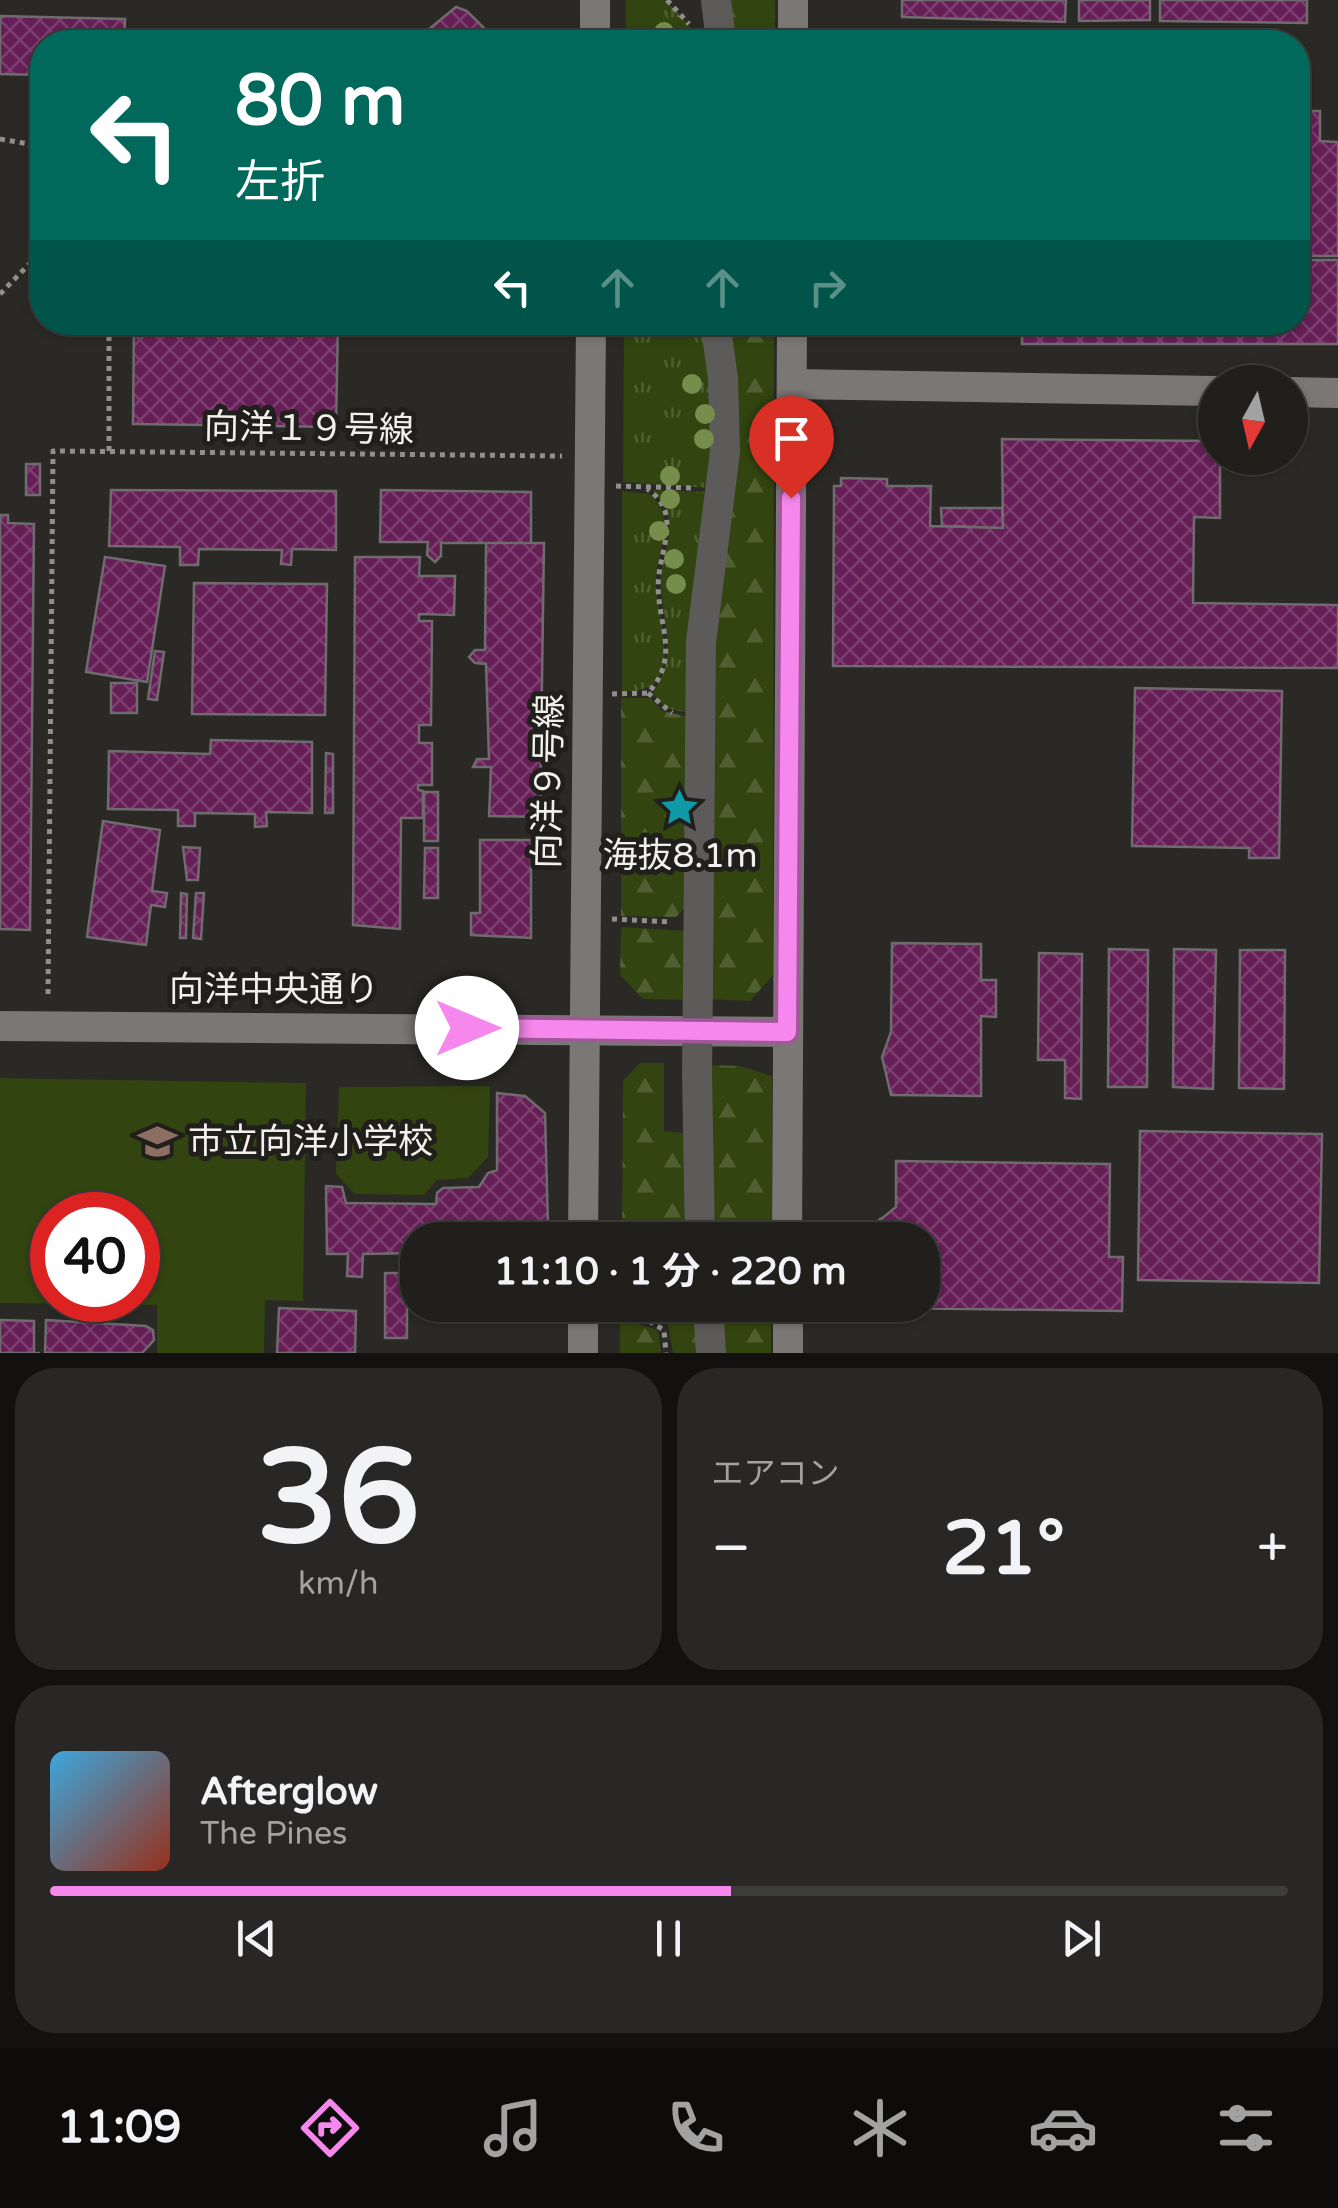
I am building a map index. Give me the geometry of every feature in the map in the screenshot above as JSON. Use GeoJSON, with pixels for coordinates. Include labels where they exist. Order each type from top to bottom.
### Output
{"type":"FeatureCollection","features":[{"type":"Feature","properties":{"kind":"street"},"geometry":{"type":"LineString","coordinates":[[595,0],[595,30]]}},
{"type":"Feature","properties":{"kind":"street"},"geometry":{"type":"LineString","coordinates":[[716,0],[720,30]]}},
{"type":"Feature","properties":{"kind":"street"},"geometry":{"type":"LineString","coordinates":[[793,0],[793,30]]}},
{"type":"Feature","properties":{"kind":"street","name":"向洋９号線"},"geometry":{"type":"LineString","coordinates":[[583,1222],[592,335]]}},
{"type":"Feature","properties":{"kind":"street"},"geometry":{"type":"LineString","coordinates":[[700,1222],[697,1073],[701,642],[725,452],[723,378],[716,335]]}},
{"type":"Feature","properties":{"kind":"street"},"geometry":{"type":"LineString","coordinates":[[788,1222],[792,335]]}},
{"type":"Feature","properties":{"kind":"street"},"geometry":{"type":"LineString","coordinates":[[792,384],[1198,391]]}},
{"type":"Feature","properties":{"kind":"street"},"geometry":{"type":"LineString","coordinates":[[1308,392],[1338,393]]}},
{"type":"Feature","properties":{"kind":"street","name":"向洋中央通り"},"geometry":{"type":"LineString","coordinates":[[0,1026],[787,1032]]}},
{"type":"Feature","properties":{"kind":"street"},"geometry":{"type":"LineString","coordinates":[[583,1353],[593,1322]]}},
{"type":"Feature","properties":{"kind":"street"},"geometry":{"type":"LineString","coordinates":[[709,1322],[711,1353]]}},
{"type":"Feature","properties":{"kind":"street"},"geometry":{"type":"LineString","coordinates":[[788,1322],[788,1353]]}},
{"type":"Feature","properties":{"kind":"path"},"geometry":{"type":"LineString","coordinates":[[0,139],[30,145]]}},
{"type":"Feature","properties":{"kind":"path"},"geometry":{"type":"LineString","coordinates":[[0,294],[30,263]]}},
{"type":"Feature","properties":{"kind":"path"},"geometry":{"type":"LineString","coordinates":[[109,335],[109,452]]}},
{"type":"Feature","properties":{"kind":"path","name":"向洋１９号線"},"geometry":{"type":"LineString","coordinates":[[48,994],[53,451],[564,456]]}},
{"type":"Feature","properties":{"kind":"path"},"geometry":{"type":"LineString","coordinates":[[647,489],[650,485],[720,490]]}},
{"type":"Feature","properties":{"kind":"path"},"geometry":{"type":"LineString","coordinates":[[612,694],[648,693],[664,674],[669,647],[659,574],[669,527],[658,499],[647,489],[613,486]]}},
{"type":"Feature","properties":{"kind":"path"},"geometry":{"type":"LineString","coordinates":[[612,920],[698,922]]}},
{"type":"Feature","properties":{"kind":"path"},"geometry":{"type":"LineString","coordinates":[[656,1322],[664,1330],[666,1353]]}},
{"type":"Feature","properties":{"kind":"green space"},"geometry":{"type":"Polygon","coordinates":[[[626,0],[666,0],[693,30],[626,30],[626,0]]]}},
{"type":"Feature","properties":{"kind":"green space"},"geometry":{"type":"Polygon","coordinates":[[[725,0],[775,0],[775,30],[729,30],[725,0]]]}},
{"type":"Feature","properties":{"kind":"green space"},"geometry":{"type":"Polygon","coordinates":[[[624,335],[708,335],[712,365],[710,488],[623,482],[624,335]]]}},
{"type":"Feature","properties":{"kind":"green space"},"geometry":{"type":"Polygon","coordinates":[[[723,335],[774,335],[773,975],[750,1001],[706,999],[723,335]]]}},
{"type":"Feature","properties":{"kind":"green space"},"geometry":{"type":"Polygon","coordinates":[[[652,490],[710,492],[689,713],[665,708],[653,694],[667,653],[661,574],[669,525],[662,502],[652,490]]]}},
{"type":"Feature","properties":{"kind":"green space"},"geometry":{"type":"Polygon","coordinates":[[[622,491],[650,494],[659,505],[665,526],[656,581],[663,668],[656,681],[643,689],[622,691],[622,491]]]}},
{"type":"Feature","properties":{"kind":"green space"},"geometry":{"type":"Polygon","coordinates":[[[621,698],[650,698],[663,711],[689,717],[688,905],[676,917],[621,916],[621,698]]]}},
{"type":"Feature","properties":{"kind":"green space"},"geometry":{"type":"Polygon","coordinates":[[[621,927],[686,931],[690,1000],[643,999],[620,975],[621,927]]]}},
{"type":"Feature","properties":{"kind":"green space"},"geometry":{"type":"Polygon","coordinates":[[[640,1063],[664,1063],[664,1131],[689,1134],[693,1222],[622,1222],[623,1081],[640,1063]]]}},
{"type":"Feature","properties":{"kind":"green space"},"geometry":{"type":"Polygon","coordinates":[[[706,1065],[739,1066],[772,1076],[772,1222],[710,1222],[706,1065]]]}},
{"type":"Feature","properties":{"kind":"green space"},"geometry":{"type":"Polygon","coordinates":[[[0,1078],[306,1083],[303,1301],[265,1300],[264,1353],[157,1353],[160,1192],[30,1192],[30,1303],[0,1303],[0,1078]]]}},
{"type":"Feature","properties":{"kind":"green space"},"geometry":{"type":"Polygon","coordinates":[[[490,1086],[488,1157],[468,1178],[437,1180],[424,1195],[355,1194],[336,1174],[339,1087],[490,1086]]]}},
{"type":"Feature","properties":{"kind":"green space"},"geometry":{"type":"Polygon","coordinates":[[[620,1322],[658,1330],[661,1353],[620,1353],[620,1322]]]}},
{"type":"Feature","properties":{"kind":"green space"},"geometry":{"type":"Polygon","coordinates":[[[703,1322],[705,1353],[673,1353],[668,1323],[703,1322]]]}},
{"type":"Feature","properties":{"kind":"green space"},"geometry":{"type":"Polygon","coordinates":[[[719,1322],[771,1322],[771,1353],[721,1353],[719,1322]]]}},
{"type":"Feature","properties":{"kind":"building"},"geometry":{"type":"Polygon","coordinates":[[[902,0],[1066,0],[1065,22],[902,17],[902,0]]]}},
{"type":"Feature","properties":{"kind":"building"},"geometry":{"type":"Polygon","coordinates":[[[1079,0],[1150,0],[1150,20],[1079,21],[1079,0]]]}},
{"type":"Feature","properties":{"kind":"building"},"geometry":{"type":"Polygon","coordinates":[[[1160,0],[1307,0],[1307,23],[1160,21],[1160,0]]]}},
{"type":"Feature","properties":{"kind":"building"},"geometry":{"type":"Polygon","coordinates":[[[456,7],[467,11],[486,30],[428,30],[456,7]]]}},
{"type":"Feature","properties":{"kind":"building"},"geometry":{"type":"Polygon","coordinates":[[[0,16],[125,19],[125,30],[30,30],[30,75],[0,74],[0,16]]]}},
{"type":"Feature","properties":{"kind":"building"},"geometry":{"type":"Polygon","coordinates":[[[1310,111],[1320,111],[1320,141],[1338,142],[1338,256],[1310,256],[1310,111]]]}},
{"type":"Feature","properties":{"kind":"building"},"geometry":{"type":"Polygon","coordinates":[[[1310,260],[1338,260],[1338,344],[1022,344],[1022,335],[1310,335],[1310,260]]]}},
{"type":"Feature","properties":{"kind":"building"},"geometry":{"type":"Polygon","coordinates":[[[134,335],[338,335],[336,427],[133,424],[134,335]]]}},
{"type":"Feature","properties":{"kind":"building"},"geometry":{"type":"Polygon","coordinates":[[[1002,439],[1198,441],[1198,475],[1220,475],[1220,518],[1194,517],[1193,603],[1338,605],[1338,668],[833,666],[834,486],[841,486],[841,478],[887,479],[887,486],[931,486],[930,526],[1003,528],[1002,439]]]}},
{"type":"Feature","properties":{"kind":"building"},"geometry":{"type":"Polygon","coordinates":[[[26,464],[40,464],[40,495],[26,495],[26,464]]]}},
{"type":"Feature","properties":{"kind":"building"},"geometry":{"type":"Polygon","coordinates":[[[111,490],[336,491],[336,550],[292,549],[291,565],[281,564],[282,550],[199,549],[198,565],[180,565],[180,547],[109,546],[111,490]]]}},
{"type":"Feature","properties":{"kind":"building"},"geometry":{"type":"Polygon","coordinates":[[[381,490],[531,492],[531,543],[441,543],[441,556],[435,562],[427,555],[428,542],[380,542],[381,490]]]}},
{"type":"Feature","properties":{"kind":"building"},"geometry":{"type":"Polygon","coordinates":[[[941,508],[1002,508],[1003,528],[942,526],[941,508]]]}},
{"type":"Feature","properties":{"kind":"building"},"geometry":{"type":"Polygon","coordinates":[[[0,515],[8,515],[8,523],[34,524],[30,930],[0,929],[0,515]]]}},
{"type":"Feature","properties":{"kind":"building"},"geometry":{"type":"Polygon","coordinates":[[[486,543],[544,543],[540,817],[489,816],[491,767],[473,767],[477,759],[489,759],[486,664],[475,663],[469,657],[475,650],[485,650],[486,543]]]}},
{"type":"Feature","properties":{"kind":"building"},"geometry":{"type":"Polygon","coordinates":[[[105,557],[165,566],[147,682],[86,672],[105,557]]]}},
{"type":"Feature","properties":{"kind":"building"},"geometry":{"type":"Polygon","coordinates":[[[355,557],[420,557],[419,576],[455,576],[454,615],[419,614],[419,621],[432,621],[431,725],[419,725],[419,743],[432,743],[432,785],[418,785],[418,790],[423,791],[423,818],[401,818],[400,929],[353,925],[355,557]]]}},
{"type":"Feature","properties":{"kind":"building"},"geometry":{"type":"Polygon","coordinates":[[[194,583],[327,584],[325,715],[192,714],[194,583]]]}},
{"type":"Feature","properties":{"kind":"building"},"geometry":{"type":"Polygon","coordinates":[[[155,651],[164,652],[157,700],[148,699],[155,651]]]}},
{"type":"Feature","properties":{"kind":"building"},"geometry":{"type":"Polygon","coordinates":[[[111,683],[137,683],[137,713],[111,713],[111,683]]]}},
{"type":"Feature","properties":{"kind":"building"},"geometry":{"type":"Polygon","coordinates":[[[1135,688],[1282,691],[1279,858],[1249,858],[1249,848],[1132,846],[1135,688]]]}},
{"type":"Feature","properties":{"kind":"building"},"geometry":{"type":"Polygon","coordinates":[[[211,740],[312,742],[312,813],[266,812],[267,826],[255,827],[255,814],[195,813],[195,826],[178,826],[178,810],[108,809],[109,751],[210,754],[211,740]]]}},
{"type":"Feature","properties":{"kind":"building"},"geometry":{"type":"Polygon","coordinates":[[[326,753],[333,754],[333,813],[325,813],[326,753]]]}},
{"type":"Feature","properties":{"kind":"building"},"geometry":{"type":"Polygon","coordinates":[[[424,792],[438,792],[438,841],[424,841],[424,792]]]}},
{"type":"Feature","properties":{"kind":"building"},"geometry":{"type":"Polygon","coordinates":[[[103,821],[160,830],[152,891],[167,893],[165,907],[151,905],[146,945],[87,937],[103,821]]]}},
{"type":"Feature","properties":{"kind":"building"},"geometry":{"type":"Polygon","coordinates":[[[480,840],[531,840],[531,938],[471,935],[471,913],[480,913],[480,840]]]}},
{"type":"Feature","properties":{"kind":"building"},"geometry":{"type":"Polygon","coordinates":[[[183,847],[200,848],[198,880],[187,880],[183,847]]]}},
{"type":"Feature","properties":{"kind":"building"},"geometry":{"type":"Polygon","coordinates":[[[425,848],[438,848],[438,898],[424,898],[425,848]]]}},
{"type":"Feature","properties":{"kind":"building"},"geometry":{"type":"Polygon","coordinates":[[[181,893],[187,894],[186,938],[180,938],[181,893]]]}},
{"type":"Feature","properties":{"kind":"building"},"geometry":{"type":"Polygon","coordinates":[[[196,893],[204,893],[201,939],[193,938],[196,893]]]}},
{"type":"Feature","properties":{"kind":"building"},"geometry":{"type":"Polygon","coordinates":[[[892,943],[981,944],[981,980],[996,980],[996,1017],[981,1016],[981,1096],[891,1095],[882,1057],[891,1032],[892,943]]]}},
{"type":"Feature","properties":{"kind":"building"},"geometry":{"type":"Polygon","coordinates":[[[1109,949],[1148,950],[1147,1087],[1108,1087],[1109,949]]]}},
{"type":"Feature","properties":{"kind":"building"},"geometry":{"type":"Polygon","coordinates":[[[1174,949],[1216,950],[1213,1089],[1173,1087],[1174,949]]]}},
{"type":"Feature","properties":{"kind":"building"},"geometry":{"type":"Polygon","coordinates":[[[1240,950],[1285,950],[1284,1089],[1239,1088],[1240,950]]]}},
{"type":"Feature","properties":{"kind":"building"},"geometry":{"type":"Polygon","coordinates":[[[1039,953],[1082,954],[1081,1099],[1065,1098],[1065,1060],[1038,1060],[1039,953]]]}},
{"type":"Feature","properties":{"kind":"building"},"geometry":{"type":"Polygon","coordinates":[[[497,1093],[525,1096],[545,1113],[548,1222],[400,1222],[400,1253],[363,1254],[362,1277],[347,1276],[348,1254],[327,1254],[326,1186],[342,1187],[346,1203],[436,1204],[437,1193],[443,1188],[479,1187],[488,1173],[497,1170],[497,1093]]]}},
{"type":"Feature","properties":{"kind":"building"},"geometry":{"type":"Polygon","coordinates":[[[1140,1131],[1322,1134],[1319,1283],[1138,1280],[1140,1131]]]}},
{"type":"Feature","properties":{"kind":"building"},"geometry":{"type":"Polygon","coordinates":[[[896,1161],[1110,1164],[1109,1257],[1123,1257],[1122,1311],[940,1309],[940,1222],[883,1222],[881,1219],[896,1207],[896,1161]]]}},
{"type":"Feature","properties":{"kind":"building"},"geometry":{"type":"Polygon","coordinates":[[[385,1273],[400,1273],[400,1322],[407,1322],[407,1338],[385,1338],[385,1273]]]}},
{"type":"Feature","properties":{"kind":"building"},"geometry":{"type":"Polygon","coordinates":[[[279,1308],[356,1311],[355,1353],[277,1353],[279,1308]]]}},
{"type":"Feature","properties":{"kind":"building"},"geometry":{"type":"Polygon","coordinates":[[[0,1320],[34,1322],[34,1353],[0,1353],[0,1320]]]}},
{"type":"Feature","properties":{"kind":"building"},"geometry":{"type":"Polygon","coordinates":[[[46,1322],[146,1326],[153,1330],[154,1340],[142,1353],[45,1353],[46,1322]]]}},
{"type":"Feature","properties":{"kind":"place","name":"海抜8.1m"},"geometry":{"type":"Point","coordinates":[680,808]}},
{"type":"Feature","properties":{"kind":"place","name":"市立向洋小学校"},"geometry":{"type":"Point","coordinates":[158,1141]}},
{"type":"Feature","properties":{"kind":"route"},"geometry":{"type":"LineString","coordinates":[[467,1028],[787,1032],[791,498]]}}]}
